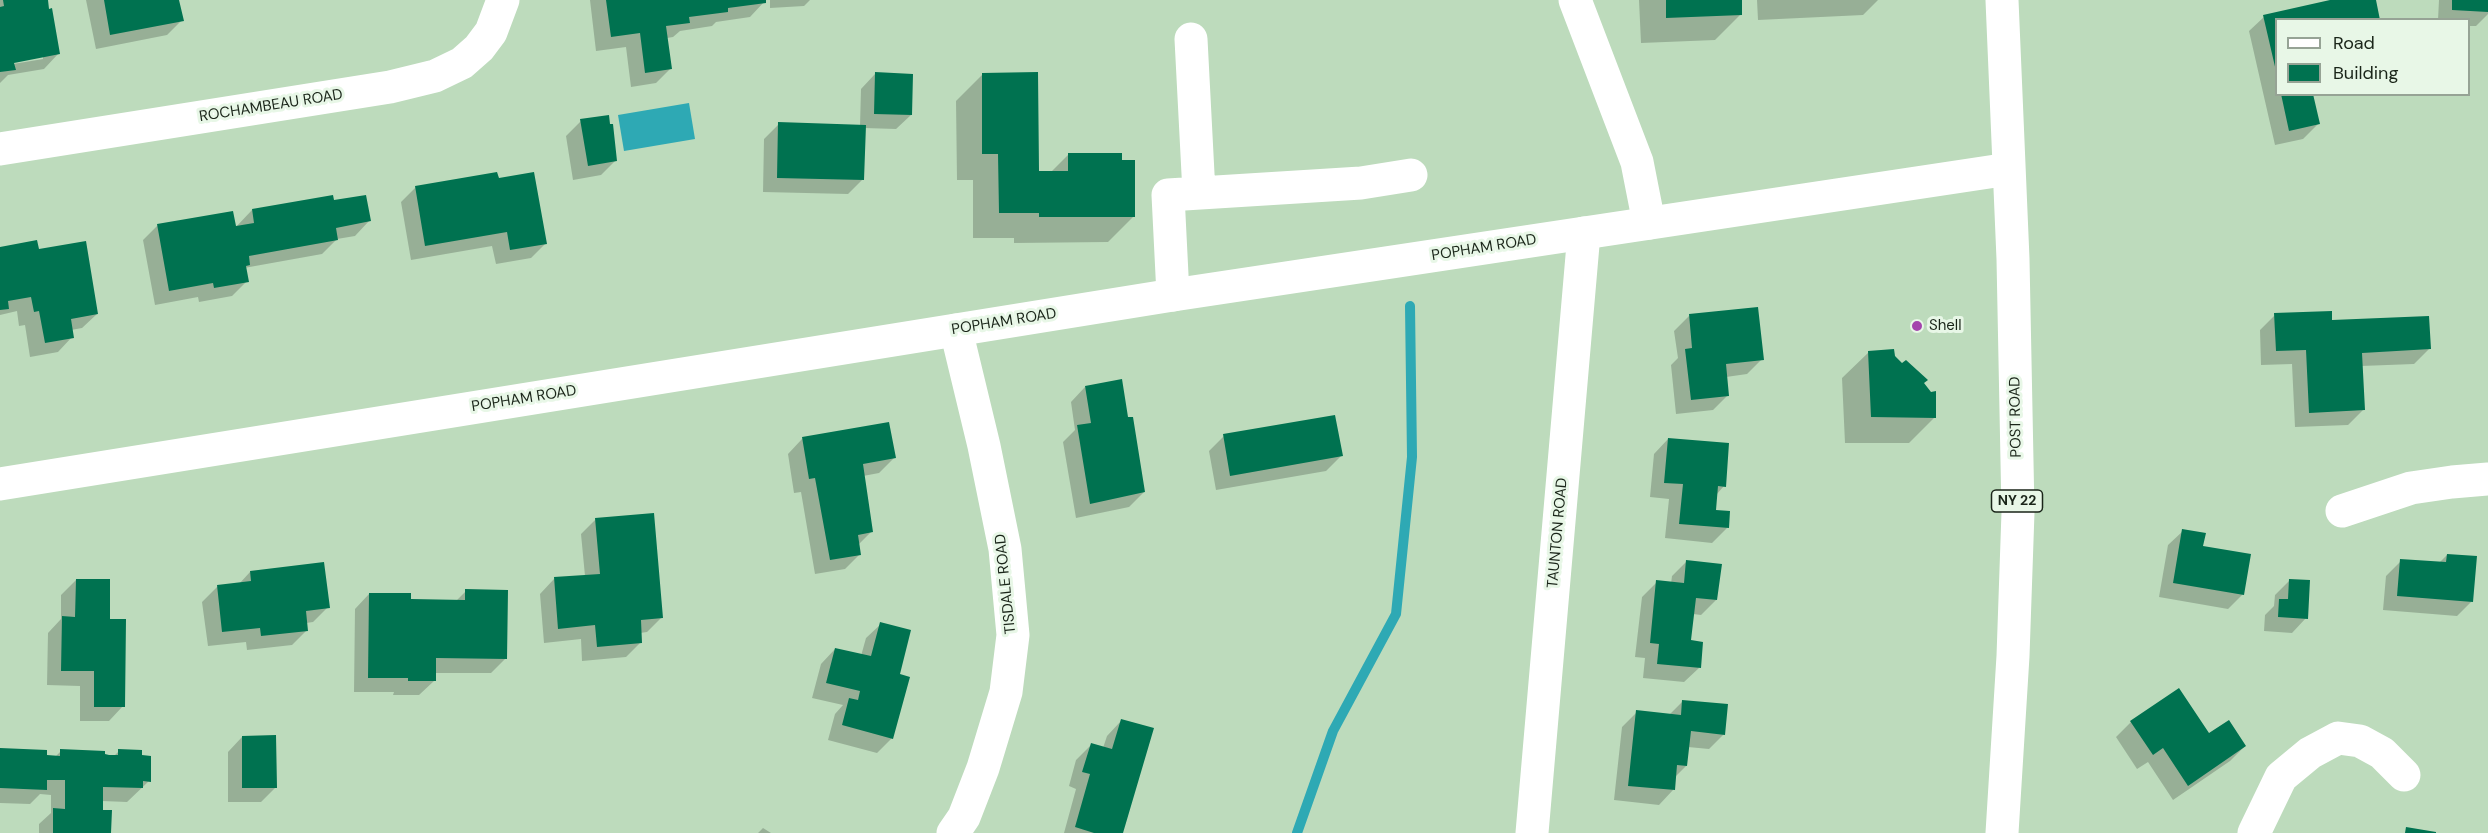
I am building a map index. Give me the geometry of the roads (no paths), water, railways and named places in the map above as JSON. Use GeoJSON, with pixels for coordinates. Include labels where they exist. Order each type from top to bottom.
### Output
{"type":"FeatureCollection","features":[{"type":"Feature","properties":{"kind":"main road","name":"ROCHAMBEAU ROAD"},"geometry":{"type":"LineString","coordinates":[[0,149],[390,87],[435,76],[462,63],[479,48],[491,32],[503,0]]}},
{"type":"Feature","properties":{"kind":"main road"},"geometry":{"type":"LineString","coordinates":[[1575,0],[1637,162],[1649,223]]}},
{"type":"Feature","properties":{"kind":"main road","name":"POST ROAD"},"geometry":{"type":"LineString","coordinates":[[2002,0],[2018,512],[2013,656],[2002,833]]}},
{"type":"Feature","properties":{"kind":"main road"},"geometry":{"type":"LineString","coordinates":[[1191,39],[1199,193]]}},
{"type":"Feature","properties":{"kind":"main road","name":"POPHAM ROAD"},"geometry":{"type":"LineString","coordinates":[[0,484],[1173,295],[2009,169]]}},
{"type":"Feature","properties":{"kind":"main road"},"geometry":{"type":"LineString","coordinates":[[1173,295],[1168,195],[1361,183],[1412,175]]}},
{"type":"Feature","properties":{"kind":"main road","name":"TAUNTON ROAD"},"geometry":{"type":"LineString","coordinates":[[1532,833],[1584,233]]}},
{"type":"Feature","properties":{"kind":"main road","name":"TISDALE ROAD"},"geometry":{"type":"LineString","coordinates":[[953,833],[964,817],[983,768],[1006,692],[1013,635],[1005,549],[984,446],[956,330]]}},
{"type":"Feature","properties":{"kind":"main road"},"geometry":{"type":"LineString","coordinates":[[2342,511],[2410,488],[2488,479]]}},
{"type":"Feature","properties":{"kind":"main road"},"geometry":{"type":"LineString","coordinates":[[2254,833],[2281,777],[2310,753],[2338,738],[2360,741],[2382,753],[2404,775]]}},
{"type":"Feature","properties":{"kind":"water"},"geometry":{"type":"Polygon","coordinates":[[[689,103],[695,139],[624,151],[618,115],[689,103]]]}},
{"type":"Feature","properties":{"kind":"waterway"},"geometry":{"type":"LineString","coordinates":[[1297,833],[1333,731],[1396,614],[1412,457],[1410,306]]}},
{"type":"Feature","properties":{"kind":"place","name":"Shell"},"geometry":{"type":"Point","coordinates":[1917,326]}}]}
